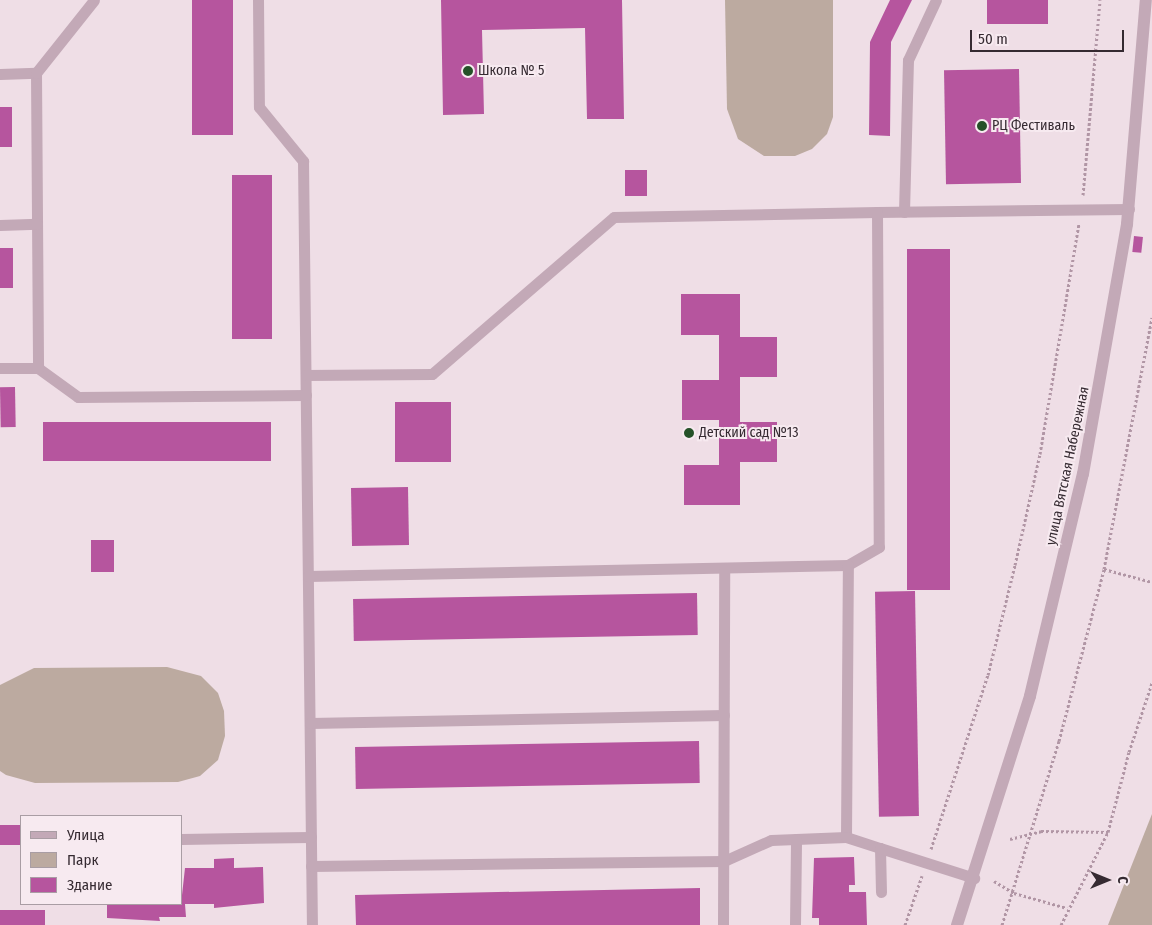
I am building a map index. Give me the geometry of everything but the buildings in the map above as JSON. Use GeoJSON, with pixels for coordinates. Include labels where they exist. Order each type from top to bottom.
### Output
{"type":"FeatureCollection","features":[{"type":"Feature","properties":{"kind":"street","name":"улица Вятская Набережная"},"geometry":{"type":"LineString","coordinates":[[957,925],[974,878],[1030,696],[1064,563],[1096,408],[1128,209],[1146,0]]}},
{"type":"Feature","properties":{"kind":"lane"},"geometry":{"type":"LineString","coordinates":[[38,368],[36,73],[94,0]]}},
{"type":"Feature","properties":{"kind":"lane"},"geometry":{"type":"LineString","coordinates":[[258,0],[259,107],[303,161],[312,925]]}},
{"type":"Feature","properties":{"kind":"lane"},"geometry":{"type":"LineString","coordinates":[[904,212],[908,60],[936,0]]}},
{"type":"Feature","properties":{"kind":"lane"},"geometry":{"type":"LineString","coordinates":[[0,74],[36,73]]}},
{"type":"Feature","properties":{"kind":"lane"},"geometry":{"type":"LineString","coordinates":[[306,375],[432,374],[614,217],[1128,209]]}},
{"type":"Feature","properties":{"kind":"lane"},"geometry":{"type":"LineString","coordinates":[[308,576],[848,565],[879,546],[877,212]]}},
{"type":"Feature","properties":{"kind":"lane"},"geometry":{"type":"LineString","coordinates":[[0,225],[37,224]]}},
{"type":"Feature","properties":{"kind":"lane"},"geometry":{"type":"LineString","coordinates":[[0,368],[38,368],[78,397],[306,395]]}},
{"type":"Feature","properties":{"kind":"lane"},"geometry":{"type":"LineString","coordinates":[[846,837],[848,565]]}},
{"type":"Feature","properties":{"kind":"lane"},"geometry":{"type":"LineString","coordinates":[[723,925],[724,569]]}},
{"type":"Feature","properties":{"kind":"lane"},"geometry":{"type":"LineString","coordinates":[[310,723],[724,715]]}},
{"type":"Feature","properties":{"kind":"lane"},"geometry":{"type":"LineString","coordinates":[[182,839],[311,837]]}},
{"type":"Feature","properties":{"kind":"lane"},"geometry":{"type":"LineString","coordinates":[[311,866],[724,861],[771,840],[846,837],[974,878]]}},
{"type":"Feature","properties":{"kind":"lane"},"geometry":{"type":"LineString","coordinates":[[795,925],[796,839]]}},
{"type":"Feature","properties":{"kind":"lane"},"geometry":{"type":"LineString","coordinates":[[880,848],[881,892]]}},
{"type":"Feature","properties":{"kind":"path"},"geometry":{"type":"LineString","coordinates":[[905,925],[988,676],[1040,454],[1081,211],[1100,0]]}},
{"type":"Feature","properties":{"kind":"path"},"geometry":{"type":"LineString","coordinates":[[1002,925],[1014,893],[1031,834],[1104,569],[1152,318]]}},
{"type":"Feature","properties":{"kind":"path"},"geometry":{"type":"LineString","coordinates":[[1104,569],[1152,582]]}},
{"type":"Feature","properties":{"kind":"path"},"geometry":{"type":"LineString","coordinates":[[1061,925],[1067,908],[1108,832],[1128,752],[1152,683]]}},
{"type":"Feature","properties":{"kind":"path"},"geometry":{"type":"LineString","coordinates":[[1010,839],[1041,831],[1108,832]]}},
{"type":"Feature","properties":{"kind":"path"},"geometry":{"type":"LineString","coordinates":[[994,881],[1014,893],[1067,908]]}},
{"type":"Feature","properties":{"kind":"green space"},"geometry":{"type":"Polygon","coordinates":[[[725,0],[833,0],[833,117],[827,134],[812,149],[795,156],[764,156],[738,139],[727,109],[725,0]]]}},
{"type":"Feature","properties":{"kind":"green space"},"geometry":{"type":"Polygon","coordinates":[[[167,667],[201,676],[218,693],[224,711],[225,736],[218,760],[200,776],[178,782],[35,783],[6,775],[0,771],[0,685],[34,668],[167,667]]]}},
{"type":"Feature","properties":{"kind":"green space"},"geometry":{"type":"Polygon","coordinates":[[[1152,814],[1152,925],[1108,925],[1152,814]]]}},
{"type":"Feature","properties":{"kind":"place","name":"Школа № 5"},"geometry":{"type":"Point","coordinates":[468,71]}},
{"type":"Feature","properties":{"kind":"place","name":"РЦ Фестиваль"},"geometry":{"type":"Point","coordinates":[982,126]}},
{"type":"Feature","properties":{"kind":"place","name":"Детский сад №13"},"geometry":{"type":"Point","coordinates":[689,433]}}]}
